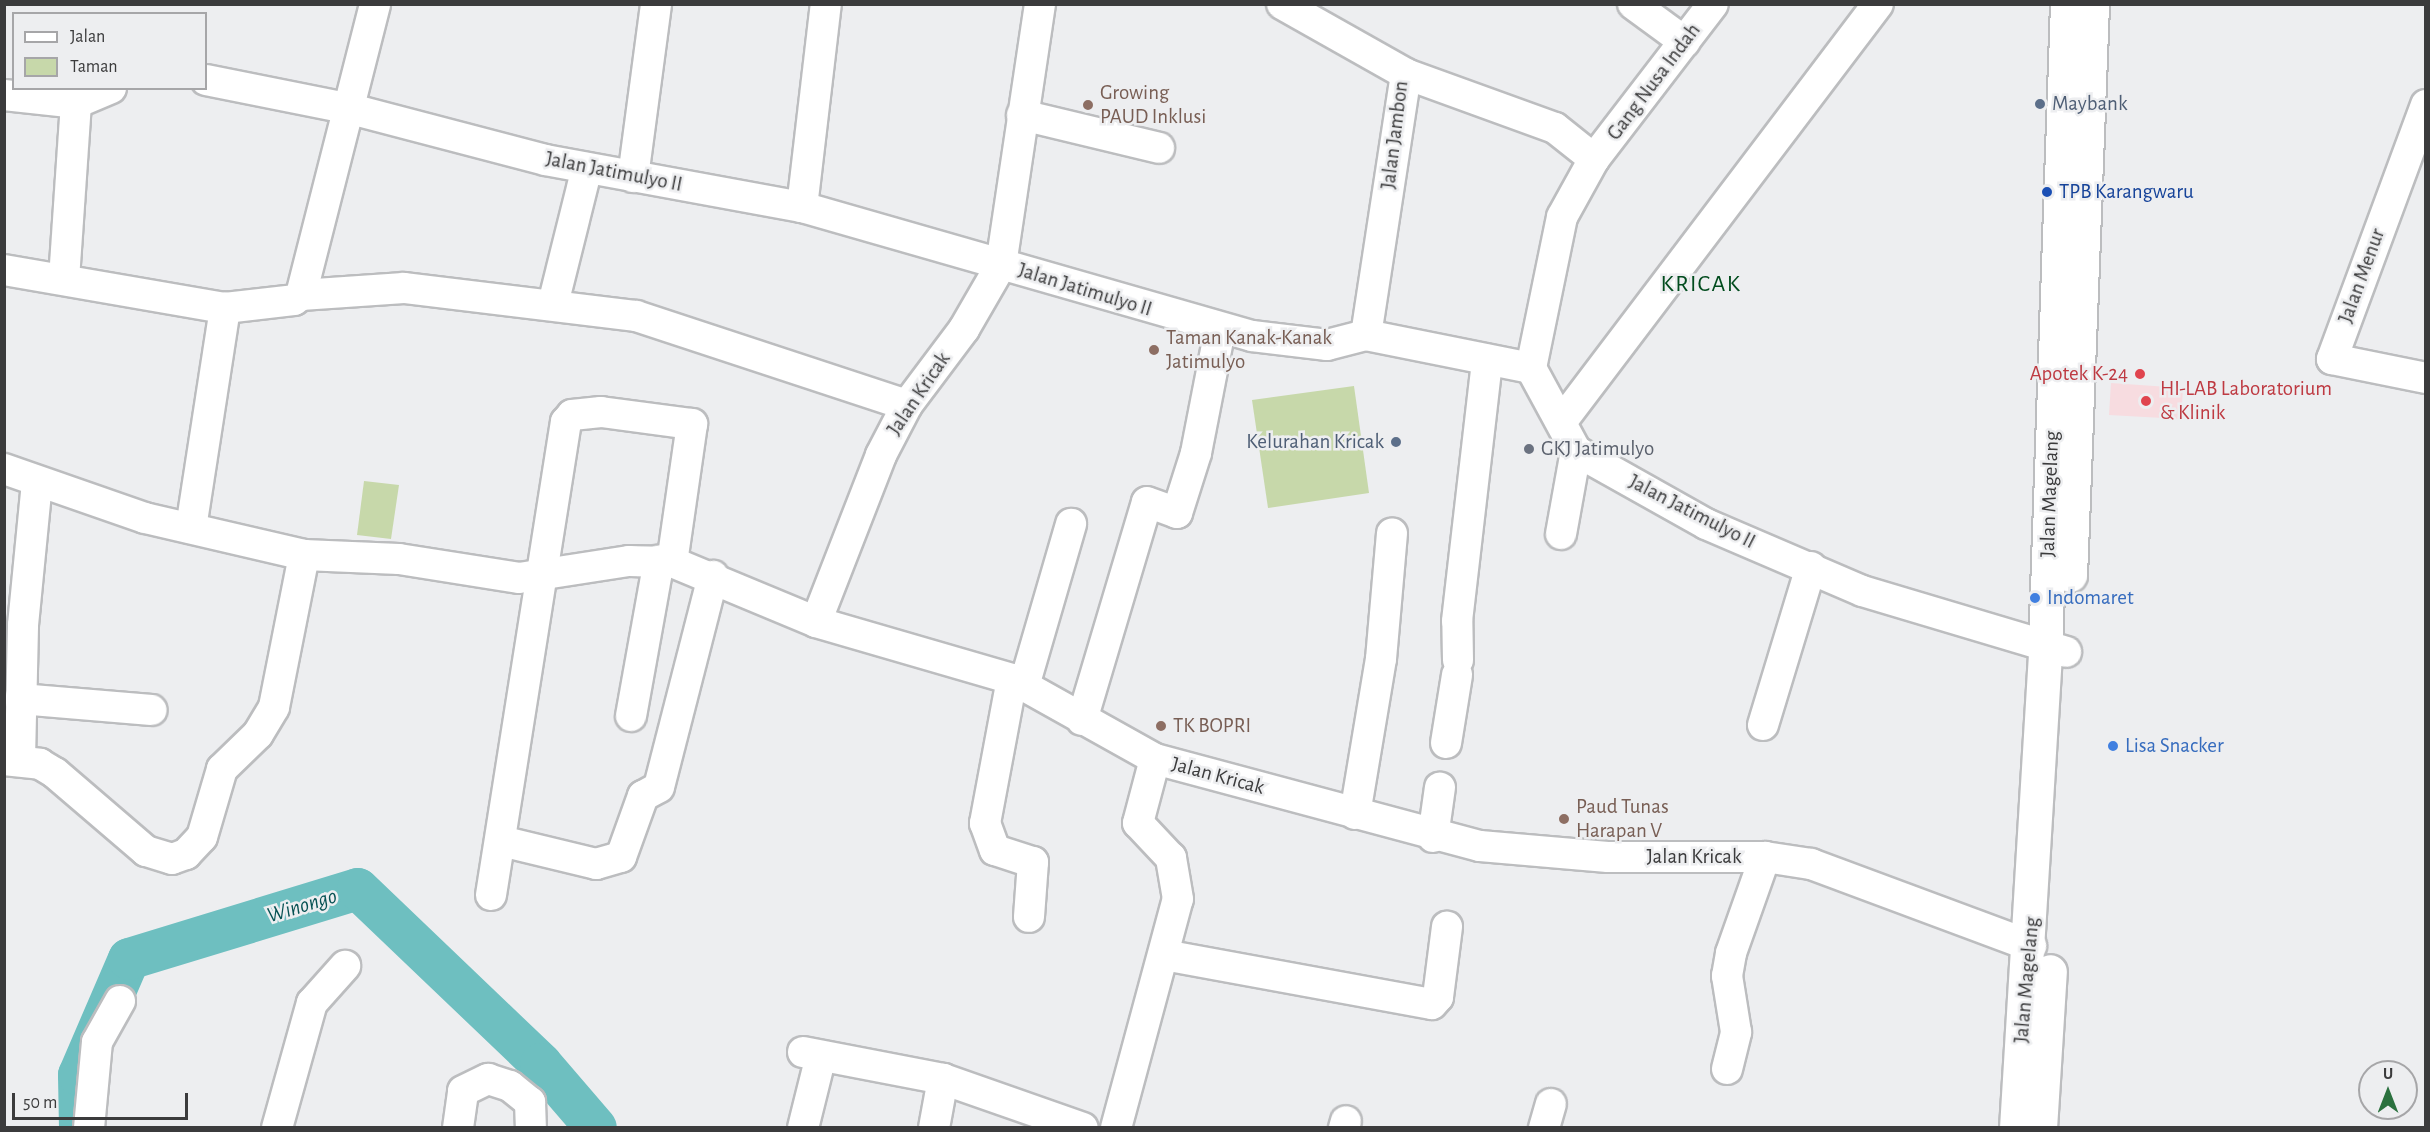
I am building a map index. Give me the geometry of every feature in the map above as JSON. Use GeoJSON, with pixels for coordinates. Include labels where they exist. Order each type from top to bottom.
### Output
{"type":"FeatureCollection","features":[{"type":"Feature","properties":{"kind":"main road","name":"Jalan Magelang"},"geometry":{"type":"LineString","coordinates":[[2040,1128],[2056,651],[2067,4]]}},
{"type":"Feature","properties":{"kind":"main road","name":"Jalan Magelang"},"geometry":{"type":"LineString","coordinates":[[2016,1128],[2056,651],[2092,4]]}},
{"type":"Feature","properties":{"kind":"street"},"geometry":{"type":"LineString","coordinates":[[301,295],[351,109],[375,4]]}},
{"type":"Feature","properties":{"kind":"street"},"geometry":{"type":"LineString","coordinates":[[633,177],[656,4]]}},
{"type":"Feature","properties":{"kind":"street"},"geometry":{"type":"LineString","coordinates":[[802,207],[826,4]]}},
{"type":"Feature","properties":{"kind":"street"},"geometry":{"type":"LineString","coordinates":[[1001,265],[1040,4]]}},
{"type":"Feature","properties":{"kind":"street","name":"Jalan Jambon"},"geometry":{"type":"LineString","coordinates":[[1282,4],[1406,74],[1366,334]]}},
{"type":"Feature","properties":{"kind":"street"},"geometry":{"type":"LineString","coordinates":[[1633,4],[1685,42]]}},
{"type":"Feature","properties":{"kind":"street","name":"Gang Nusa Indah"},"geometry":{"type":"LineString","coordinates":[[1531,368],[1562,217],[1594,159],[1713,4]]}},
{"type":"Feature","properties":{"kind":"street"},"geometry":{"type":"LineString","coordinates":[[1562,421],[1878,4]]}},
{"type":"Feature","properties":{"kind":"street"},"geometry":{"type":"LineString","coordinates":[[1406,74],[1556,128],[1594,159]]}},
{"type":"Feature","properties":{"kind":"street","name":"Jalan Jatimulyo II"},"geometry":{"type":"LineString","coordinates":[[207,80],[351,109],[433,134],[587,168],[802,207],[1220,329],[1282,343],[1327,345],[1366,334],[1531,368]]}},
{"type":"Feature","properties":{"kind":"street"},"geometry":{"type":"LineString","coordinates":[[4,95],[76,104],[107,90]]}},
{"type":"Feature","properties":{"kind":"street"},"geometry":{"type":"LineString","coordinates":[[64,279],[76,104]]}},
{"type":"Feature","properties":{"kind":"street","name":"Jalan Menur"},"geometry":{"type":"LineString","coordinates":[[2426,105],[2332,358],[2426,378]]}},
{"type":"Feature","properties":{"kind":"street"},"geometry":{"type":"LineString","coordinates":[[1022,115],[1159,148]]}},
{"type":"Feature","properties":{"kind":"street"},"geometry":{"type":"LineString","coordinates":[[553,304],[587,168]]}},
{"type":"Feature","properties":{"kind":"street","name":"Jalan Kricak"},"geometry":{"type":"LineString","coordinates":[[1001,265],[964,329],[907,405],[834,565],[816,622],[1018,682],[1155,759],[1433,837],[1608,857],[1766,857],[1811,864],[2031,946]]}},
{"type":"Feature","properties":{"kind":"street"},"geometry":{"type":"LineString","coordinates":[[4,270],[225,308],[283,306],[301,295],[404,288],[553,304],[636,316],[907,405]]}},
{"type":"Feature","properties":{"kind":"street"},"geometry":{"type":"LineString","coordinates":[[191,528],[225,308]]}},
{"type":"Feature","properties":{"kind":"street"},"geometry":{"type":"LineString","coordinates":[[1082,720],[1147,502],[1177,513],[1196,453],[1220,329]]}},
{"type":"Feature","properties":{"kind":"street"},"geometry":{"type":"LineString","coordinates":[[1433,837],[1457,668],[1457,621],[1487,360]]}},
{"type":"Feature","properties":{"kind":"street"},"geometry":{"type":"LineString","coordinates":[[1531,368],[1562,421],[1576,451],[1561,534]]}},
{"type":"Feature","properties":{"kind":"street"},"geometry":{"type":"LineString","coordinates":[[491,895],[543,579],[566,422],[578,412],[682,419],[692,424],[631,716]]}},
{"type":"Feature","properties":{"kind":"street","name":"Jalan Jatimulyo II"},"geometry":{"type":"LineString","coordinates":[[1576,451],[1706,524],[1811,567],[1862,591],[2056,651]]}},
{"type":"Feature","properties":{"kind":"street"},"geometry":{"type":"LineString","coordinates":[[4,469],[37,483],[191,528],[304,555],[399,559],[543,579],[665,562],[713,576],[816,622]]}},
{"type":"Feature","properties":{"kind":"street"},"geometry":{"type":"LineString","coordinates":[[37,483],[18,535],[14,624],[20,699],[12,760],[55,773],[146,851],[172,859],[186,854],[202,837],[222,769],[258,734],[274,707],[304,555]]}},
{"type":"Feature","properties":{"kind":"street"},"geometry":{"type":"LineString","coordinates":[[1029,917],[1033,862],[995,850],[985,823],[1018,682],[1071,524]]}},
{"type":"Feature","properties":{"kind":"street"},"geometry":{"type":"LineString","coordinates":[[1355,814],[1381,659],[1392,533]]}},
{"type":"Feature","properties":{"kind":"street"},"geometry":{"type":"LineString","coordinates":[[1763,725],[1811,567]]}},
{"type":"Feature","properties":{"kind":"street"},"geometry":{"type":"LineString","coordinates":[[501,841],[596,864],[621,857],[643,796],[659,787],[713,576]]}},
{"type":"Feature","properties":{"kind":"street"},"geometry":{"type":"LineString","coordinates":[[20,699],[152,710]]}},
{"type":"Feature","properties":{"kind":"street"},"geometry":{"type":"LineString","coordinates":[[1116,1128],[1178,899],[1173,866],[1138,823],[1155,759]]}},
{"type":"Feature","properties":{"kind":"street"},"geometry":{"type":"LineString","coordinates":[[1727,1069],[1736,1032],[1727,976],[1731,953],[1766,857]]}},
{"type":"Feature","properties":{"kind":"street"},"geometry":{"type":"LineString","coordinates":[[1164,955],[1432,1004],[1438,998],[1447,927]]}},
{"type":"Feature","properties":{"kind":"street"},"geometry":{"type":"LineString","coordinates":[[277,1128],[312,1003],[345,966]]}},
{"type":"Feature","properties":{"kind":"street"},"geometry":{"type":"LineString","coordinates":[[89,1128],[97,1042],[120,1000]]}},
{"type":"Feature","properties":{"kind":"street"},"geometry":{"type":"LineString","coordinates":[[803,1128],[812,1054],[943,1079],[1083,1128]]}},
{"type":"Feature","properties":{"kind":"street"},"geometry":{"type":"LineString","coordinates":[[934,1128],[943,1079]]}},
{"type":"Feature","properties":{"kind":"street"},"geometry":{"type":"LineString","coordinates":[[458,1128],[463,1092],[471,1083],[488,1080],[510,1086],[530,1102],[531,1128]]}},
{"type":"Feature","properties":{"kind":"shaded area","name":"HI-LAB Laboratorium & Klinik"},"geometry":{"type":"Polygon","coordinates":[[[2111,383],[2183,388],[2181,419],[2109,415],[2111,383]]]}},
{"type":"Feature","properties":{"kind":"green space"},"geometry":{"type":"Polygon","coordinates":[[[1354,386],[1369,493],[1268,508],[1252,400],[1354,386]]]}},
{"type":"Feature","properties":{"kind":"green space"},"geometry":{"type":"Polygon","coordinates":[[[364,481],[399,485],[391,539],[357,535],[364,481]]]}},
{"type":"Feature","properties":{"kind":"waterway","name":"Winongo"},"geometry":{"type":"LineString","coordinates":[[80,1128],[79,1075],[129,959],[358,889],[541,1064],[596,1128]]}},
{"type":"Feature","properties":{"kind":"place","name":"Maybank"},"geometry":{"type":"Point","coordinates":[2040,104]}},
{"type":"Feature","properties":{"kind":"place","name":"Growing PAUD Inklusi"},"geometry":{"type":"Point","coordinates":[1088,105]}},
{"type":"Feature","properties":{"kind":"place","name":"TPB Karangwaru"},"geometry":{"type":"Point","coordinates":[2047,192]}},
{"type":"Feature","properties":{"kind":"place","name":"Taman Kanak-Kanak Jatimulyo"},"geometry":{"type":"Point","coordinates":[1154,350]}},
{"type":"Feature","properties":{"kind":"place","name":"Apotek K-24"},"geometry":{"type":"Point","coordinates":[2140,374]}},
{"type":"Feature","properties":{"kind":"place","name":"HI-LAB Laboratorium & Klinik"},"geometry":{"type":"Point","coordinates":[2146,401]}},
{"type":"Feature","properties":{"kind":"place","name":"Kelurahan Kricak"},"geometry":{"type":"Point","coordinates":[1396,442]}},
{"type":"Feature","properties":{"kind":"place","name":"GKJ Jatimulyo"},"geometry":{"type":"Point","coordinates":[1529,449]}},
{"type":"Feature","properties":{"kind":"place","name":"Indomaret"},"geometry":{"type":"Point","coordinates":[2035,598]}},
{"type":"Feature","properties":{"kind":"place","name":"TK BOPRI"},"geometry":{"type":"Point","coordinates":[1161,726]}},
{"type":"Feature","properties":{"kind":"place","name":"Lisa Snacker"},"geometry":{"type":"Point","coordinates":[2113,746]}},
{"type":"Feature","properties":{"kind":"place","name":"Paud Tunas Harapan V"},"geometry":{"type":"Point","coordinates":[1564,819]}},
{"type":"Feature","properties":{"kind":"district","name":"KRICAK"},"geometry":{"type":"Point","coordinates":[1701,285]}}]}
